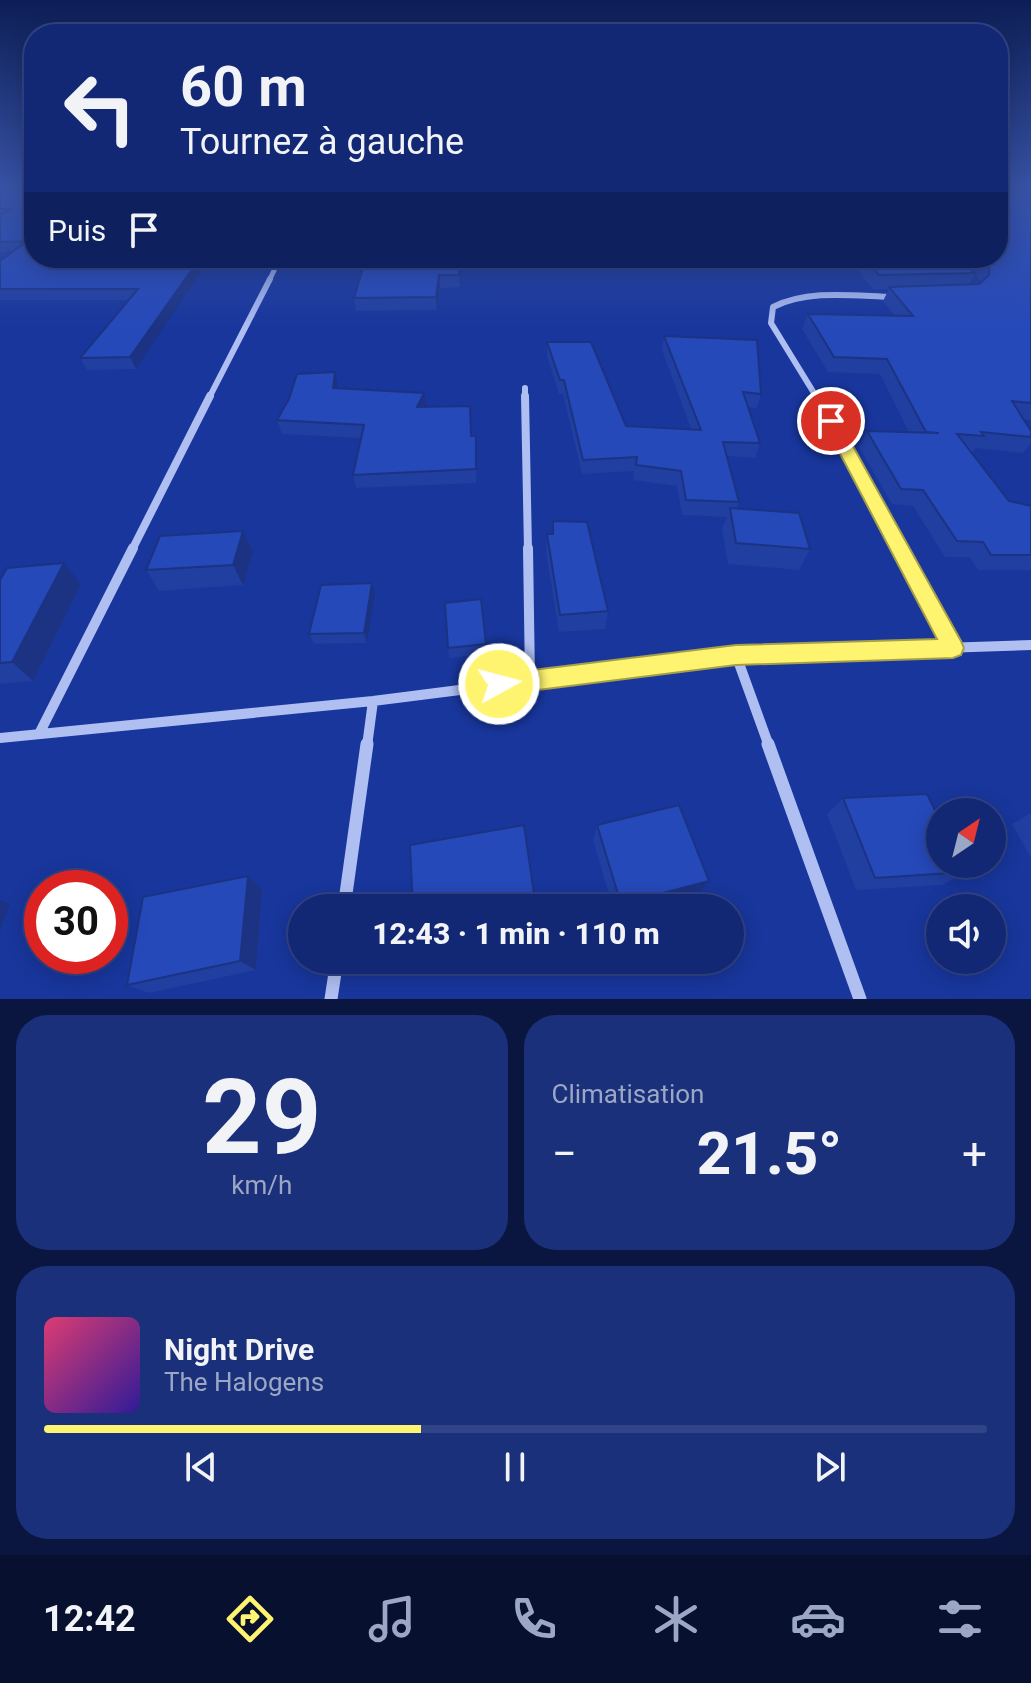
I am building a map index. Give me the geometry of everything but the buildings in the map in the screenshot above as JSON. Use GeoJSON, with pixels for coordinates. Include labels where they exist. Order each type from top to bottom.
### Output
{"type":"FeatureCollection","features":[{"type":"Feature","properties":{"kind":"street"},"geometry":{"type":"LineString","coordinates":[[39,734],[275,268]]}},
{"type":"Feature","properties":{"kind":"street"},"geometry":{"type":"LineString","coordinates":[[900,297],[819,296],[789,299],[773,307],[771,323],[831,421],[953,648]]}},
{"type":"Feature","properties":{"kind":"street"},"geometry":{"type":"LineString","coordinates":[[525,388],[530,680]]}},
{"type":"Feature","properties":{"kind":"street"},"geometry":{"type":"LineString","coordinates":[[0,738],[373,701],[736,655],[1031,645]]}},
{"type":"Feature","properties":{"kind":"street"},"geometry":{"type":"LineString","coordinates":[[736,655],[860,999]]}},
{"type":"Feature","properties":{"kind":"street"},"geometry":{"type":"LineString","coordinates":[[346,894],[373,701]]}},
{"type":"Feature","properties":{"kind":"street"},"geometry":{"type":"LineString","coordinates":[[331,999],[335,974]]}},
{"type":"Feature","properties":{"kind":"route"},"geometry":{"type":"LineString","coordinates":[[499,684],[736,655],[953,648],[831,421]]}}]}
